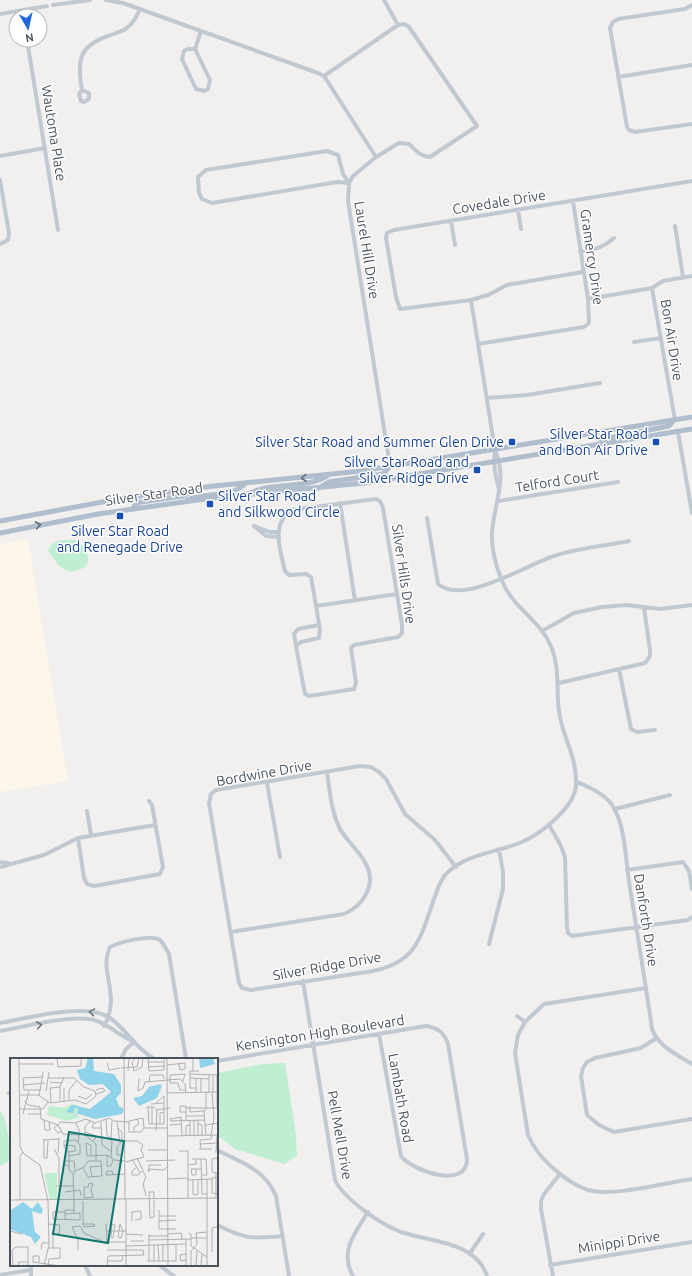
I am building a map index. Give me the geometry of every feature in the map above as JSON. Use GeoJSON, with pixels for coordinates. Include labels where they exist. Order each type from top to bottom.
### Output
{"type":"FeatureCollection","features":[{"type":"Feature","properties":{"kind":"main road","name":"Silver Star Road"},"geometry":{"type":"LineString","coordinates":[[0,521],[104,501],[197,488],[330,475],[495,450],[692,417]]}},
{"type":"Feature","properties":{"kind":"main road"},"geometry":{"type":"LineString","coordinates":[[597,444],[609,438],[669,426],[674,420]]}},
{"type":"Feature","properties":{"kind":"main road","name":"Silver Star Road"},"geometry":{"type":"LineString","coordinates":[[0,533],[72,518],[182,502],[364,483],[692,429]]}},
{"type":"Feature","properties":{"kind":"main road"},"geometry":{"type":"LineString","coordinates":[[318,489],[329,482],[383,474],[390,466]]}},
{"type":"Feature","properties":{"kind":"main road"},"geometry":{"type":"LineString","coordinates":[[246,495],[259,489],[316,482],[330,475]]}},
{"type":"Feature","properties":{"kind":"main road"},"geometry":{"type":"LineString","coordinates":[[182,502],[196,495],[234,492],[245,483]]}},
{"type":"Feature","properties":{"kind":"main road"},"geometry":{"type":"LineString","coordinates":[[132,509],[136,503],[183,496],[197,488]]}},
{"type":"Feature","properties":{"kind":"street"},"geometry":{"type":"LineString","coordinates":[[53,5],[90,0]]}},
{"type":"Feature","properties":{"kind":"street"},"geometry":{"type":"LineString","coordinates":[[106,0],[123,3],[324,76],[376,157]]}},
{"type":"Feature","properties":{"kind":"street"},"geometry":{"type":"LineString","coordinates":[[324,76],[398,25],[384,0]]}},
{"type":"Feature","properties":{"kind":"street"},"geometry":{"type":"LineString","coordinates":[[692,5],[684,9],[618,19],[613,22],[610,28],[627,126],[630,130],[635,132],[692,124]]}},
{"type":"Feature","properties":{"kind":"street"},"geometry":{"type":"LineString","coordinates":[[34,8],[47,6]]}},
{"type":"Feature","properties":{"kind":"street"},"geometry":{"type":"LineString","coordinates":[[82,90],[79,71],[81,58],[84,51],[91,44],[102,38],[124,30],[130,26],[140,9]]}},
{"type":"Feature","properties":{"kind":"street","name":"Laurel Hill Drive"},"geometry":{"type":"LineString","coordinates":[[390,466],[348,201],[349,183],[353,176],[376,157],[399,143],[404,142],[409,144],[417,153],[424,156],[430,156],[477,126],[409,27],[404,24],[398,25]]}},
{"type":"Feature","properties":{"kind":"street"},"geometry":{"type":"LineString","coordinates":[[195,49],[188,49],[184,51],[182,59],[196,89],[204,91],[208,89],[210,80],[195,49],[201,31]]}},
{"type":"Feature","properties":{"kind":"street","name":"Wautoma Place"},"geometry":{"type":"LineString","coordinates":[[28,48],[58,230]]}},
{"type":"Feature","properties":{"kind":"street"},"geometry":{"type":"LineString","coordinates":[[618,77],[692,65]]}},
{"type":"Feature","properties":{"kind":"street"},"geometry":{"type":"LineString","coordinates":[[0,156],[45,148]]}},
{"type":"Feature","properties":{"kind":"street"},"geometry":{"type":"LineString","coordinates":[[327,151],[338,155],[343,174],[349,183],[337,182],[212,203],[202,199],[198,182],[202,172],[206,170],[327,151]]}},
{"type":"Feature","properties":{"kind":"street"},"geometry":{"type":"LineString","coordinates":[[0,180],[9,233],[8,240],[0,244]]}},
{"type":"Feature","properties":{"kind":"street","name":"Covedale Drive"},"geometry":{"type":"LineString","coordinates":[[472,300],[400,309],[396,297],[386,238],[387,233],[394,230],[692,181]]}},
{"type":"Feature","properties":{"kind":"street","name":"Gramercy Drive"},"geometry":{"type":"LineString","coordinates":[[478,344],[584,327],[589,323],[590,316],[588,299],[573,201]]}},
{"type":"Feature","properties":{"kind":"street"},"geometry":{"type":"LineString","coordinates":[[518,210],[522,229]]}},
{"type":"Feature","properties":{"kind":"street"},"geometry":{"type":"LineString","coordinates":[[451,221],[455,245]]}},
{"type":"Feature","properties":{"kind":"street"},"geometry":{"type":"LineString","coordinates":[[675,226],[683,277]]}},
{"type":"Feature","properties":{"kind":"street"},"geometry":{"type":"LineString","coordinates":[[580,252],[599,248],[606,245],[614,238]]}},
{"type":"Feature","properties":{"kind":"street"},"geometry":{"type":"LineString","coordinates":[[495,450],[472,300],[488,295],[507,285],[583,272]]}},
{"type":"Feature","properties":{"kind":"street"},"geometry":{"type":"LineString","coordinates":[[588,299],[652,288],[663,281],[692,276]]}},
{"type":"Feature","properties":{"kind":"street","name":"Bon Air Drive"},"geometry":{"type":"LineString","coordinates":[[652,288],[674,420]]}},
{"type":"Feature","properties":{"kind":"street"},"geometry":{"type":"LineString","coordinates":[[634,342],[661,338]]}},
{"type":"Feature","properties":{"kind":"street"},"geometry":{"type":"LineString","coordinates":[[487,398],[527,394],[600,383]]}},
{"type":"Feature","properties":{"kind":"street"},"geometry":{"type":"LineString","coordinates":[[678,432],[692,513]]}},
{"type":"Feature","properties":{"kind":"street","name":"Silver Ridge Drive"},"geometry":{"type":"LineString","coordinates":[[251,990],[380,969],[400,962],[416,945],[422,933],[439,885],[446,875],[456,866],[475,856],[517,844],[535,835],[549,825],[569,804],[577,782],[576,768],[560,718],[558,701],[559,683],[551,646],[542,631],[515,604],[501,580],[493,552],[492,534],[494,514],[500,492],[502,473],[500,460],[495,450]]}},
{"type":"Feature","properties":{"kind":"street","name":"Silver Ridge Drive"},"geometry":{"type":"LineString","coordinates":[[495,450],[493,461],[500,492]]}},
{"type":"Feature","properties":{"kind":"street","name":"Telford Court"},"geometry":{"type":"LineString","coordinates":[[498,501],[618,482]]}},
{"type":"Feature","properties":{"kind":"street","name":"Silver Hills Drive"},"geometry":{"type":"LineString","coordinates":[[278,532],[279,523],[291,510],[376,499],[380,501],[383,508],[402,625],[402,634],[394,638],[354,645],[351,648],[356,684],[352,690],[309,696],[306,694],[296,646]]}},
{"type":"Feature","properties":{"kind":"street"},"geometry":{"type":"LineString","coordinates":[[340,503],[356,600]]}},
{"type":"Feature","properties":{"kind":"street"},"geometry":{"type":"LineString","coordinates":[[427,518],[438,584],[444,590],[453,591],[472,588],[501,580],[554,556],[629,541]]}},
{"type":"Feature","properties":{"kind":"street"},"geometry":{"type":"LineString","coordinates":[[279,537],[266,536],[254,526],[270,532],[278,532],[287,574],[289,576],[306,574],[311,577],[319,625],[319,638],[301,642],[296,646],[294,634],[298,629],[319,625]]}},
{"type":"Feature","properties":{"kind":"street"},"geometry":{"type":"LineString","coordinates":[[316,606],[397,594]]}},
{"type":"Feature","properties":{"kind":"street"},"geometry":{"type":"LineString","coordinates":[[542,631],[574,613],[627,605],[644,608],[668,609],[692,605]]}},
{"type":"Feature","properties":{"kind":"street"},"geometry":{"type":"LineString","coordinates":[[559,683],[645,663],[650,656],[644,608]]}},
{"type":"Feature","properties":{"kind":"street"},"geometry":{"type":"LineString","coordinates":[[619,669],[631,729],[637,732],[654,730]]}},
{"type":"Feature","properties":{"kind":"street","name":"Bordwine Drive"},"geometry":{"type":"LineString","coordinates":[[251,990],[242,988],[239,983],[209,803],[211,794],[216,790],[327,773],[360,766],[372,767],[386,780],[405,814],[436,840],[456,866]]}},
{"type":"Feature","properties":{"kind":"street"},"geometry":{"type":"LineString","coordinates":[[231,932],[344,914],[354,910],[368,892],[369,882],[367,868],[339,826],[333,811],[327,773]]}},
{"type":"Feature","properties":{"kind":"street"},"geometry":{"type":"LineString","coordinates":[[267,782],[280,857]]}},
{"type":"Feature","properties":{"kind":"street","name":"Danforth Drive"},"geometry":{"type":"LineString","coordinates":[[577,782],[596,790],[607,799],[615,809],[620,824],[652,1029],[655,1039]]}},
{"type":"Feature","properties":{"kind":"street"},"geometry":{"type":"LineString","coordinates":[[615,809],[670,795]]}},
{"type":"Feature","properties":{"kind":"street"},"geometry":{"type":"LineString","coordinates":[[78,838],[84,878],[87,884],[94,886],[153,877],[160,874],[163,868],[152,805],[149,802]]}},
{"type":"Feature","properties":{"kind":"street"},"geometry":{"type":"LineString","coordinates":[[87,811],[91,835]]}},
{"type":"Feature","properties":{"kind":"street"},"geometry":{"type":"LineString","coordinates":[[0,867],[8,863],[44,855],[78,838],[155,825]]}},
{"type":"Feature","properties":{"kind":"street"},"geometry":{"type":"LineString","coordinates":[[549,825],[560,844],[565,857],[568,933],[572,936],[578,937],[688,920],[692,917]]}},
{"type":"Feature","properties":{"kind":"street"},"geometry":{"type":"LineString","coordinates":[[489,944],[503,889],[503,872],[499,849]]}},
{"type":"Feature","properties":{"kind":"street"},"geometry":{"type":"LineString","coordinates":[[0,862],[8,863]]}},
{"type":"Feature","properties":{"kind":"street"},"geometry":{"type":"LineString","coordinates":[[628,870],[683,862],[689,871],[692,890]]}},
{"type":"Feature","properties":{"kind":"street"},"geometry":{"type":"LineString","coordinates":[[104,1026],[109,1017],[112,1002],[106,961],[110,947],[118,943],[152,937],[160,940],[169,954],[186,1058]]}},
{"type":"Feature","properties":{"kind":"street","name":"Pell Mell Drive"},"geometry":{"type":"LineString","coordinates":[[303,981],[335,1180],[346,1197],[400,1231],[460,1248],[470,1253],[479,1262],[487,1276]]}},
{"type":"Feature","properties":{"kind":"street"},"geometry":{"type":"LineString","coordinates":[[646,988],[544,1004],[525,1022],[518,1036],[515,1053],[528,1134],[537,1153],[560,1174],[588,1190],[601,1192],[692,1179]]}},
{"type":"Feature","properties":{"kind":"street"},"geometry":{"type":"LineString","coordinates":[[0,1023],[76,1011],[98,1012],[109,1017],[124,1029],[134,1042]]}},
{"type":"Feature","properties":{"kind":"street"},"geometry":{"type":"LineString","coordinates":[[517,1016],[525,1022]]}},
{"type":"Feature","properties":{"kind":"street"},"geometry":{"type":"LineString","coordinates":[[0,1031],[88,1018],[99,1022],[134,1042],[154,1058]]}},
{"type":"Feature","properties":{"kind":"street","name":"Kensington High Boulevard"},"geometry":{"type":"LineString","coordinates":[[218,1061],[426,1026],[441,1030],[445,1036],[467,1159]]}},
{"type":"Feature","properties":{"kind":"street","name":"Lambath Road"},"geometry":{"type":"LineString","coordinates":[[379,1034],[401,1156],[405,1162],[418,1169],[434,1174],[449,1175],[458,1174],[463,1171],[467,1165],[467,1159]]}},
{"type":"Feature","properties":{"kind":"street"},"geometry":{"type":"LineString","coordinates":[[692,1064],[664,1047],[655,1039],[641,1048],[595,1058],[587,1062],[583,1068],[581,1076],[588,1115],[599,1125],[614,1132],[692,1119]]}},
{"type":"Feature","properties":{"kind":"street"},"geometry":{"type":"LineString","coordinates":[[122,1058],[126,1049],[134,1042]]}},
{"type":"Feature","properties":{"kind":"street"},"geometry":{"type":"LineString","coordinates":[[218,1151],[265,1176],[272,1186],[276,1196],[289,1276]]}},
{"type":"Feature","properties":{"kind":"street"},"geometry":{"type":"LineString","coordinates":[[553,1276],[550,1265],[541,1201],[560,1174]]}},
{"type":"Feature","properties":{"kind":"street"},"geometry":{"type":"LineString","coordinates":[[353,1276],[348,1266],[347,1249],[368,1212]]}},
{"type":"Feature","properties":{"kind":"street"},"geometry":{"type":"LineString","coordinates":[[218,1225],[244,1237],[255,1239],[282,1236]]}},
{"type":"Feature","properties":{"kind":"street"},"geometry":{"type":"LineString","coordinates":[[470,1253],[483,1234]]}},
{"type":"Feature","properties":{"kind":"street","name":"Minippi Drive"},"geometry":{"type":"LineString","coordinates":[[550,1265],[692,1242]]}},
{"type":"Feature","properties":{"kind":"street"},"geometry":{"type":"LineString","coordinates":[[31,1266],[31,1276]]}},
{"type":"Feature","properties":{"kind":"street"},"geometry":{"type":"LineString","coordinates":[[85,1266],[90,1276]]}},
{"type":"Feature","properties":{"kind":"street"},"geometry":{"type":"LineString","coordinates":[[160,1266],[167,1274],[174,1276]]}},
{"type":"Feature","properties":{"kind":"street"},"geometry":{"type":"LineString","coordinates":[[0,1275],[30,1270]]}},
{"type":"Feature","properties":{"kind":"shaded area"},"geometry":{"type":"Polygon","coordinates":[[[28,539],[68,781],[0,792],[0,544],[28,539]]]}},
{"type":"Feature","properties":{"kind":"green space"},"geometry":{"type":"Polygon","coordinates":[[[63,540],[76,540],[82,545],[88,555],[88,563],[83,568],[70,572],[59,566],[48,551],[55,542],[63,540]]]}},
{"type":"Feature","properties":{"kind":"green space"},"geometry":{"type":"Polygon","coordinates":[[[285,1063],[296,1135],[297,1156],[284,1164],[238,1151],[218,1136],[218,1073],[262,1064],[285,1063]]]}},
{"type":"Feature","properties":{"kind":"green space"},"geometry":{"type":"Polygon","coordinates":[[[0,1111],[3,1115],[7,1128],[9,1157],[8,1162],[0,1166],[0,1111]]]}},
{"type":"Feature","properties":{"kind":"place","name":"Silver Star Road and Summer Glen Drive"},"geometry":{"type":"Point","coordinates":[512,442]}},
{"type":"Feature","properties":{"kind":"place","name":"Silver Star Road and Bon Air Drive"},"geometry":{"type":"Point","coordinates":[656,442]}},
{"type":"Feature","properties":{"kind":"place","name":"Silver Star Road and Silver Ridge Drive"},"geometry":{"type":"Point","coordinates":[477,470]}},
{"type":"Feature","properties":{"kind":"place","name":"Silver Star Road and Silkwood Circle"},"geometry":{"type":"Point","coordinates":[210,504]}},
{"type":"Feature","properties":{"kind":"place","name":"Silver Star Road and Renegade Drive"},"geometry":{"type":"Point","coordinates":[120,516]}}]}
